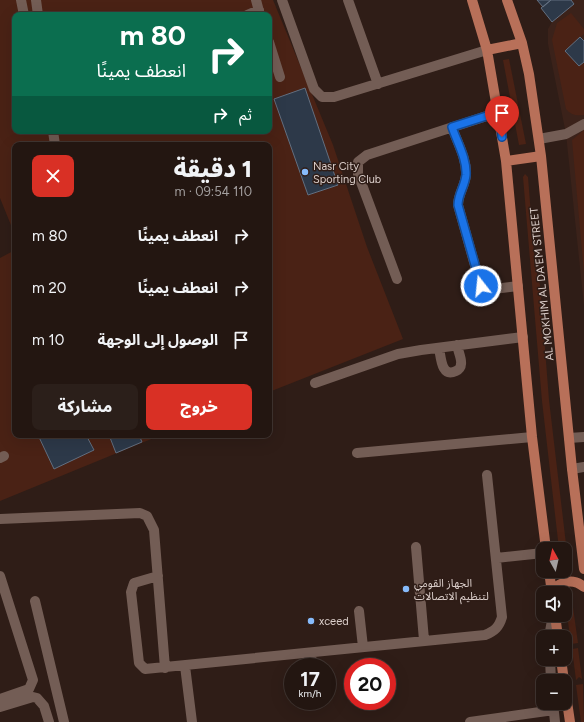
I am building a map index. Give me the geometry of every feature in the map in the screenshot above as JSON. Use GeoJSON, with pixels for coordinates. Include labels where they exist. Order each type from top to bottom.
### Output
{"type":"FeatureCollection","features":[{"type":"Feature","properties":{"kind":"main road","name":"AL MOKHIM AL DA'EM STREET"},"geometry":{"type":"LineString","coordinates":[[472,0],[487,50],[499,112],[506,161],[532,437],[545,542]]}},
{"type":"Feature","properties":{"kind":"main road","name":"AL MOKHIM AL DA'EM STREET"},"geometry":{"type":"LineString","coordinates":[[507,0],[522,43],[529,74],[539,139],[572,469],[584,568]]}},
{"type":"Feature","properties":{"kind":"main road"},"geometry":{"type":"LineString","coordinates":[[487,50],[522,43]]}},
{"type":"Feature","properties":{"kind":"main road"},"geometry":{"type":"LineString","coordinates":[[506,161],[541,156]]}},
{"type":"Feature","properties":{"kind":"main road"},"geometry":{"type":"LineString","coordinates":[[557,586],[568,581],[584,586]]}},
{"type":"Feature","properties":{"kind":"main road"},"geometry":{"type":"LineString","coordinates":[[568,710],[570,722]]}},
{"type":"Feature","properties":{"kind":"street"},"geometry":{"type":"LineString","coordinates":[[21,0],[23,12]]}},
{"type":"Feature","properties":{"kind":"street"},"geometry":{"type":"LineString","coordinates":[[36,0],[38,12]]}},
{"type":"Feature","properties":{"kind":"street"},"geometry":{"type":"LineString","coordinates":[[256,0],[260,12]]}},
{"type":"Feature","properties":{"kind":"street"},"geometry":{"type":"LineString","coordinates":[[282,0],[317,94],[328,98],[487,50]]}},
{"type":"Feature","properties":{"kind":"street"},"geometry":{"type":"LineString","coordinates":[[348,0],[378,84]]}},
{"type":"Feature","properties":{"kind":"street"},"geometry":{"type":"LineString","coordinates":[[272,52],[280,77]]}},
{"type":"Feature","properties":{"kind":"street"},"geometry":{"type":"LineString","coordinates":[[397,279],[358,174],[358,162],[367,155],[499,112]]}},
{"type":"Feature","properties":{"kind":"street"},"geometry":{"type":"LineString","coordinates":[[539,139],[566,134],[584,124]]}},
{"type":"Feature","properties":{"kind":"street"},"geometry":{"type":"LineString","coordinates":[[452,127],[466,168],[466,176],[458,198],[458,205],[481,286],[486,290],[518,286]]}},
{"type":"Feature","properties":{"kind":"street"},"geometry":{"type":"LineString","coordinates":[[315,383],[398,354],[523,337]]}},
{"type":"Feature","properties":{"kind":"street"},"geometry":{"type":"LineString","coordinates":[[439,348],[443,368],[447,372],[453,373],[458,370],[461,364],[457,345]]}},
{"type":"Feature","properties":{"kind":"street"},"geometry":{"type":"LineString","coordinates":[[357,453],[532,437]]}},
{"type":"Feature","properties":{"kind":"street"},"geometry":{"type":"LineString","coordinates":[[569,438],[584,437]]}},
{"type":"Feature","properties":{"kind":"street"},"geometry":{"type":"LineString","coordinates":[[572,469],[584,467]]}},
{"type":"Feature","properties":{"kind":"street"},"geometry":{"type":"LineString","coordinates":[[158,576],[134,583],[131,592],[139,663],[145,669],[485,635],[493,631],[499,625],[502,617],[487,475]]}},
{"type":"Feature","properties":{"kind":"street"},"geometry":{"type":"LineString","coordinates":[[0,519],[140,513],[148,516],[154,530],[165,668]]}},
{"type":"Feature","properties":{"kind":"street"},"geometry":{"type":"LineString","coordinates":[[416,547],[424,640]]}},
{"type":"Feature","properties":{"kind":"street"},"geometry":{"type":"LineString","coordinates":[[496,558],[536,554]]}},
{"type":"Feature","properties":{"kind":"street"},"geometry":{"type":"LineString","coordinates":[[0,576],[33,680],[29,689],[0,699]]}},
{"type":"Feature","properties":{"kind":"street"},"geometry":{"type":"LineString","coordinates":[[35,601],[64,722]]}},
{"type":"Feature","properties":{"kind":"street"},"geometry":{"type":"LineString","coordinates":[[359,611],[363,648]]}},
{"type":"Feature","properties":{"kind":"street"},"geometry":{"type":"LineString","coordinates":[[311,653],[311,658]]}},
{"type":"Feature","properties":{"kind":"street"},"geometry":{"type":"LineString","coordinates":[[185,666],[192,722]]}},
{"type":"Feature","properties":{"kind":"street"},"geometry":{"type":"LineString","coordinates":[[0,707],[32,697],[38,698],[44,706],[49,722]]}},
{"type":"Feature","properties":{"kind":"street"},"geometry":{"type":"LineString","coordinates":[[470,722],[536,709]]}},
{"type":"Feature","properties":{"kind":"street"},"geometry":{"type":"LineString","coordinates":[[554,710],[555,722]]}},
{"type":"Feature","properties":{"kind":"shaded area","name":"Nasr City Sporting Club"},"geometry":{"type":"Polygon","coordinates":[[[0,0],[273,0],[333,145],[367,247],[403,339],[272,391],[272,142],[12,142],[12,228],[0,198],[0,0]]]}},
{"type":"Feature","properties":{"kind":"shaded area"},"geometry":{"type":"Polygon","coordinates":[[[537,0],[584,0],[584,306],[566,134],[548,44],[548,29],[552,22],[541,8],[543,7],[537,0]]]}},
{"type":"Feature","properties":{"kind":"shaded area"},"geometry":{"type":"Polygon","coordinates":[[[571,13],[584,29],[584,34],[565,51],[579,66],[584,62],[584,115],[574,115],[566,109],[552,40],[557,23],[571,13]]]}},
{"type":"Feature","properties":{"kind":"shaded area"},"geometry":{"type":"Polygon","coordinates":[[[509,59],[526,144],[519,145],[503,60],[509,59]]]}},
{"type":"Feature","properties":{"kind":"shaded area"},"geometry":{"type":"Polygon","coordinates":[[[584,130],[584,273],[572,140],[584,130]]]}},
{"type":"Feature","properties":{"kind":"shaded area"},"geometry":{"type":"Polygon","coordinates":[[[525,174],[528,177],[535,266],[540,285],[549,400],[566,542],[558,542],[542,401],[523,177],[525,174]]]}},
{"type":"Feature","properties":{"kind":"shaded area"},"geometry":{"type":"Polygon","coordinates":[[[12,252],[12,438],[154,438],[0,501],[0,258],[12,252]]]}},
{"type":"Feature","properties":{"kind":"shaded area"},"geometry":{"type":"Polygon","coordinates":[[[572,600],[578,643],[572,644],[572,630],[569,630],[568,622],[572,622],[572,600]]]}},
{"type":"Feature","properties":{"kind":"shaded area"},"geometry":{"type":"Polygon","coordinates":[[[578,648],[582,679],[579,677],[576,680],[572,649],[578,648]]]}},
{"type":"Feature","properties":{"kind":"shaded area"},"geometry":{"type":"Polygon","coordinates":[[[583,684],[584,722],[581,722],[576,685],[583,684]]]}},
{"type":"Feature","properties":{"kind":"building"},"geometry":{"type":"Polygon","coordinates":[[[537,0],[551,0],[543,7],[537,0]]]}},
{"type":"Feature","properties":{"kind":"building"},"geometry":{"type":"Polygon","coordinates":[[[551,0],[571,0],[574,4],[552,22],[541,8],[551,0]]]}},
{"type":"Feature","properties":{"kind":"building"},"geometry":{"type":"Polygon","coordinates":[[[580,37],[584,41],[584,62],[579,66],[565,51],[580,37]]]}},
{"type":"Feature","properties":{"kind":"building"},"geometry":{"type":"Polygon","coordinates":[[[305,88],[338,185],[308,195],[274,99],[305,88]]]}},
{"type":"Feature","properties":{"kind":"building"},"geometry":{"type":"Polygon","coordinates":[[[39,438],[88,438],[94,450],[54,469],[39,438]]]}},
{"type":"Feature","properties":{"kind":"building"},"geometry":{"type":"Polygon","coordinates":[[[110,438],[140,438],[142,442],[116,453],[110,438]]]}},
{"type":"Feature","properties":{"kind":"place","name":"Nasr City Sporting Club"},"geometry":{"type":"Point","coordinates":[305,172]}},
{"type":"Feature","properties":{"kind":"place","name":"الجهاز القومي لتنظيم الاتصالات"},"geometry":{"type":"Point","coordinates":[406,589]}},
{"type":"Feature","properties":{"kind":"place","name":"xceed"},"geometry":{"type":"Point","coordinates":[311,621]}},
{"type":"Feature","properties":{"kind":"route"},"geometry":{"type":"LineString","coordinates":[[481,286],[458,205],[458,198],[466,176],[466,168],[452,127],[499,112],[502,137]]}}]}
